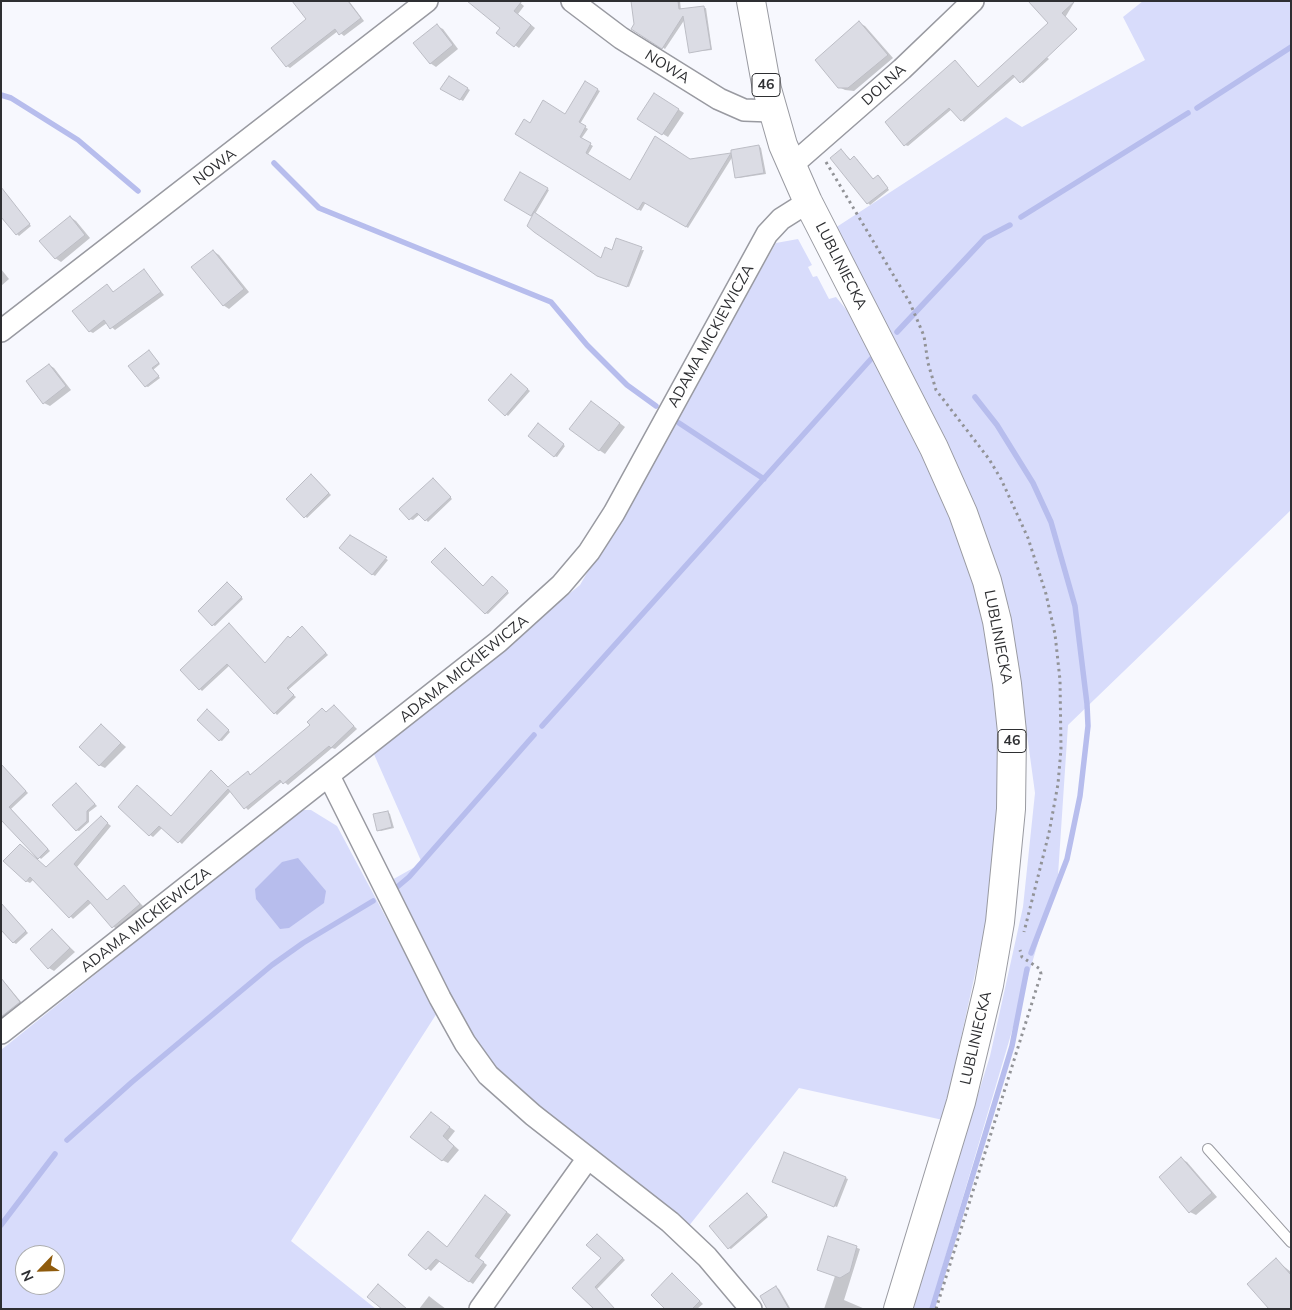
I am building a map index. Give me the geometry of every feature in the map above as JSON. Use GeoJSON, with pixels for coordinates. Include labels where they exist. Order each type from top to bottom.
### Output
{"type":"FeatureCollection","features":[{"type":"Feature","properties":{"kind":"main road","name":"LUBLINIECKA"},"geometry":{"type":"LineString","coordinates":[[751,1],[772,112],[792,166],[808,202],[934,448],[963,513],[987,581],[997,621],[1008,684],[1012,732],[1011,809],[1007,863],[989,985],[961,1102],[898,1309]]}},
{"type":"Feature","properties":{"kind":"street","name":"NOWA"},"geometry":{"type":"LineString","coordinates":[[1,331],[428,1]]}},
{"type":"Feature","properties":{"kind":"street","name":"NOWA"},"geometry":{"type":"LineString","coordinates":[[572,1],[621,38],[719,99],[744,110],[772,112]]}},
{"type":"Feature","properties":{"kind":"street","name":"DOLNA"},"geometry":{"type":"LineString","coordinates":[[792,166],[902,69],[973,1]]}},
{"type":"Feature","properties":{"kind":"street","name":"ADAMA MICKIEWICZA"},"geometry":{"type":"LineString","coordinates":[[1,1033],[512,631],[549,598],[576,568],[614,513],[767,234],[781,219],[808,202]]}},
{"type":"Feature","properties":{"kind":"street"},"geometry":{"type":"LineString","coordinates":[[329,776],[426,972],[476,1060],[503,1091],[690,1240],[721,1272],[751,1309]]}},
{"type":"Feature","properties":{"kind":"street"},"geometry":{"type":"LineString","coordinates":[[480,1309],[588,1158]]}},
{"type":"Feature","properties":{"kind":"lane"},"geometry":{"type":"LineString","coordinates":[[1208,1149],[1291,1242]]}},
{"type":"Feature","properties":{"kind":"path"},"geometry":{"type":"LineString","coordinates":[[816,145],[910,304],[921,326]]}},
{"type":"Feature","properties":{"kind":"shaded area"},"geometry":{"type":"Polygon","coordinates":[[[1143,1],[1291,1],[1291,510],[1068,725],[1058,875],[930,1309],[911,1309],[990,1056],[1023,907],[1035,793],[1010,610],[977,515],[835,228],[1006,117],[1022,127],[1145,60],[1123,17],[1143,1]]]}},
{"type":"Feature","properties":{"kind":"shaded area"},"geometry":{"type":"Polygon","coordinates":[[[798,239],[812,265],[808,267],[813,277],[817,276],[829,299],[836,297],[858,324],[872,348],[975,568],[1002,730],[994,887],[943,1120],[799,1088],[688,1227],[487,1064],[460,1019],[390,881],[422,863],[373,752],[580,585],[776,243],[798,239]]]}},
{"type":"Feature","properties":{"kind":"shaded area"},"geometry":{"type":"Polygon","coordinates":[[[300,810],[311,810],[337,826],[437,1013],[291,1241],[376,1309],[1,1309],[1,1050],[300,810]]]}},
{"type":"Feature","properties":{"kind":"shaded area"},"geometry":{"type":"Polygon","coordinates":[[[298,858],[326,891],[324,903],[289,928],[280,929],[256,899],[255,889],[282,862],[298,858]]]}},
{"type":"Feature","properties":{"kind":"building"},"geometry":{"type":"Polygon","coordinates":[[[292,1],[348,1],[361,18],[339,35],[335,29],[286,67],[271,48],[306,19],[292,1]]]}},
{"type":"Feature","properties":{"kind":"building"},"geometry":{"type":"Polygon","coordinates":[[[467,1],[522,1],[514,11],[531,25],[514,47],[496,33],[500,28],[467,1]]]}},
{"type":"Feature","properties":{"kind":"building"},"geometry":{"type":"Polygon","coordinates":[[[631,1],[678,1],[679,9],[704,6],[711,49],[689,53],[683,16],[662,49],[631,29],[634,24],[631,1]]]}},
{"type":"Feature","properties":{"kind":"building"},"geometry":{"type":"Polygon","coordinates":[[[1028,1],[1075,1],[1062,13],[1077,29],[1020,83],[1013,75],[961,121],[949,108],[904,146],[885,122],[955,60],[978,87],[1048,23],[1028,1]]]}},
{"type":"Feature","properties":{"kind":"building"},"geometry":{"type":"Polygon","coordinates":[[[859,21],[888,55],[848,88],[838,88],[815,60],[859,21]]]}},
{"type":"Feature","properties":{"kind":"building"},"geometry":{"type":"Polygon","coordinates":[[[437,24],[453,45],[430,64],[413,43],[437,24]]]}},
{"type":"Feature","properties":{"kind":"building"},"geometry":{"type":"Polygon","coordinates":[[[449,76],[468,88],[460,100],[440,89],[449,76]]]}},
{"type":"Feature","properties":{"kind":"building"},"geometry":{"type":"Polygon","coordinates":[[[585,81],[598,89],[579,122],[586,126],[580,137],[591,143],[586,153],[630,180],[655,136],[690,159],[731,153],[686,227],[643,202],[638,210],[515,134],[524,119],[530,123],[543,100],[565,114],[585,81]]]}},
{"type":"Feature","properties":{"kind":"building"},"geometry":{"type":"Polygon","coordinates":[[[654,93],[679,109],[662,135],[637,119],[654,93]]]}},
{"type":"Feature","properties":{"kind":"building"},"geometry":{"type":"Polygon","coordinates":[[[759,145],[764,173],[735,178],[731,150],[759,145]]]}},
{"type":"Feature","properties":{"kind":"building"},"geometry":{"type":"Polygon","coordinates":[[[841,149],[850,160],[854,156],[873,179],[878,175],[888,188],[867,204],[830,158],[841,149]]]}},
{"type":"Feature","properties":{"kind":"building"},"geometry":{"type":"Polygon","coordinates":[[[520,172],[548,188],[531,216],[504,200],[520,172]]]}},
{"type":"Feature","properties":{"kind":"building"},"geometry":{"type":"Polygon","coordinates":[[[1,187],[30,224],[16,235],[1,217],[1,187]]]}},
{"type":"Feature","properties":{"kind":"building"},"geometry":{"type":"Polygon","coordinates":[[[534,212],[601,258],[605,247],[612,250],[616,238],[642,247],[627,287],[597,276],[534,232],[527,226],[534,212]]]}},
{"type":"Feature","properties":{"kind":"building"},"geometry":{"type":"Polygon","coordinates":[[[70,216],[85,235],[55,259],[39,241],[70,216]]]}},
{"type":"Feature","properties":{"kind":"building"},"geometry":{"type":"Polygon","coordinates":[[[213,250],[244,289],[223,306],[191,267],[213,250]]]}},
{"type":"Feature","properties":{"kind":"building"},"geometry":{"type":"Polygon","coordinates":[[[144,269],[161,292],[110,329],[104,320],[89,332],[72,311],[107,284],[113,292],[144,269]]]}},
{"type":"Feature","properties":{"kind":"building"},"geometry":{"type":"Polygon","coordinates":[[[149,350],[159,363],[152,368],[159,376],[145,387],[128,366],[149,350]]]}},
{"type":"Feature","properties":{"kind":"building"},"geometry":{"type":"Polygon","coordinates":[[[49,364],[66,386],[43,404],[26,381],[49,364]]]}},
{"type":"Feature","properties":{"kind":"building"},"geometry":{"type":"Polygon","coordinates":[[[511,374],[528,389],[505,416],[488,400],[511,374]]]}},
{"type":"Feature","properties":{"kind":"building"},"geometry":{"type":"Polygon","coordinates":[[[591,401],[620,423],[599,451],[569,429],[591,401]]]}},
{"type":"Feature","properties":{"kind":"building"},"geometry":{"type":"Polygon","coordinates":[[[538,423],[564,444],[554,457],[528,436],[538,423]]]}},
{"type":"Feature","properties":{"kind":"building"},"geometry":{"type":"Polygon","coordinates":[[[311,474],[329,493],[304,518],[286,499],[311,474]]]}},
{"type":"Feature","properties":{"kind":"building"},"geometry":{"type":"Polygon","coordinates":[[[433,478],[451,497],[425,521],[417,513],[409,520],[399,509],[433,478]]]}},
{"type":"Feature","properties":{"kind":"building"},"geometry":{"type":"Polygon","coordinates":[[[350,535],[387,557],[372,575],[339,548],[350,535]]]}},
{"type":"Feature","properties":{"kind":"building"},"geometry":{"type":"Polygon","coordinates":[[[445,548],[483,586],[492,576],[508,591],[485,614],[431,562],[445,548]]]}},
{"type":"Feature","properties":{"kind":"building"},"geometry":{"type":"Polygon","coordinates":[[[227,582],[242,597],[212,626],[198,611],[227,582]]]}},
{"type":"Feature","properties":{"kind":"building"},"geometry":{"type":"Polygon","coordinates":[[[229,623],[265,663],[288,636],[290,638],[302,626],[326,653],[287,688],[294,695],[274,714],[227,664],[199,690],[180,670],[229,623]]]}},
{"type":"Feature","properties":{"kind":"building"},"geometry":{"type":"Polygon","coordinates":[[[334,705],[354,726],[331,748],[329,746],[283,784],[280,780],[244,809],[228,789],[178,843],[159,826],[149,836],[118,807],[137,785],[171,816],[211,770],[228,787],[248,771],[250,775],[310,725],[307,722],[322,708],[326,712],[334,705]]]}},
{"type":"Feature","properties":{"kind":"building"},"geometry":{"type":"Polygon","coordinates":[[[207,709],[229,730],[219,741],[197,720],[207,709]]]}},
{"type":"Feature","properties":{"kind":"building"},"geometry":{"type":"Polygon","coordinates":[[[101,724],[121,743],[99,766],[79,747],[101,724]]]}},
{"type":"Feature","properties":{"kind":"building"},"geometry":{"type":"Polygon","coordinates":[[[1,764],[26,791],[9,807],[48,849],[38,859],[1,820],[1,764]]]}},
{"type":"Feature","properties":{"kind":"building"},"geometry":{"type":"Polygon","coordinates":[[[76,783],[95,804],[87,811],[87,821],[76,831],[52,805],[76,783]]]}},
{"type":"Feature","properties":{"kind":"building"},"geometry":{"type":"Polygon","coordinates":[[[388,811],[392,827],[377,831],[373,814],[388,811]]]}},
{"type":"Feature","properties":{"kind":"building"},"geometry":{"type":"Polygon","coordinates":[[[101,816],[108,823],[74,864],[107,900],[124,885],[140,904],[112,928],[88,900],[69,918],[30,877],[26,882],[3,861],[20,844],[46,867],[101,816]]]}},
{"type":"Feature","properties":{"kind":"building"},"geometry":{"type":"Polygon","coordinates":[[[1,903],[26,931],[13,943],[1,930],[1,903]]]}},
{"type":"Feature","properties":{"kind":"building"},"geometry":{"type":"Polygon","coordinates":[[[52,929],[70,948],[48,969],[30,949],[52,929]]]}},
{"type":"Feature","properties":{"kind":"building"},"geometry":{"type":"Polygon","coordinates":[[[1,978],[20,1002],[1,1017],[1,978]]]}},
{"type":"Feature","properties":{"kind":"building"},"geometry":{"type":"Polygon","coordinates":[[[431,1112],[450,1127],[443,1136],[454,1146],[442,1161],[410,1137],[431,1112]]]}},
{"type":"Feature","properties":{"kind":"building"},"geometry":{"type":"Polygon","coordinates":[[[784,1152],[846,1177],[834,1207],[772,1182],[784,1152]]]}},
{"type":"Feature","properties":{"kind":"building"},"geometry":{"type":"Polygon","coordinates":[[[1181,1157],[1212,1193],[1189,1213],[1159,1177],[1181,1157]]]}},
{"type":"Feature","properties":{"kind":"building"},"geometry":{"type":"Polygon","coordinates":[[[747,1193],[767,1215],[728,1249],[709,1226],[747,1193]]]}},
{"type":"Feature","properties":{"kind":"building"},"geometry":{"type":"Polygon","coordinates":[[[485,1195],[507,1212],[475,1256],[484,1262],[469,1282],[436,1259],[426,1270],[408,1255],[428,1231],[447,1247],[485,1195]]]}},
{"type":"Feature","properties":{"kind":"building"},"geometry":{"type":"Polygon","coordinates":[[[597,1234],[623,1258],[595,1287],[615,1309],[594,1309],[572,1288],[601,1258],[586,1245],[597,1234]]]}},
{"type":"Feature","properties":{"kind":"building"},"geometry":{"type":"Polygon","coordinates":[[[828,1236],[857,1246],[850,1272],[840,1278],[817,1270],[828,1236]]]}},
{"type":"Feature","properties":{"kind":"building"},"geometry":{"type":"Polygon","coordinates":[[[1276,1258],[1291,1275],[1291,1309],[1269,1309],[1247,1284],[1276,1258]]]}},
{"type":"Feature","properties":{"kind":"building"},"geometry":{"type":"Polygon","coordinates":[[[672,1273],[700,1301],[692,1309],[665,1309],[651,1295],[672,1273]]]}},
{"type":"Feature","properties":{"kind":"building"},"geometry":{"type":"Polygon","coordinates":[[[378,1284],[407,1309],[382,1309],[367,1297],[378,1284]]]}},
{"type":"Feature","properties":{"kind":"building"},"geometry":{"type":"Polygon","coordinates":[[[776,1286],[789,1309],[767,1309],[760,1296],[776,1286]]]}},
{"type":"Feature","properties":{"kind":"waterway"},"geometry":{"type":"LineString","coordinates":[[1197,108],[1291,47]]}},
{"type":"Feature","properties":{"kind":"waterway"},"geometry":{"type":"LineString","coordinates":[[1,95],[11,98],[78,140],[138,191]]}},
{"type":"Feature","properties":{"kind":"waterway"},"geometry":{"type":"LineString","coordinates":[[1021,217],[1188,113]]}},
{"type":"Feature","properties":{"kind":"waterway"},"geometry":{"type":"LineString","coordinates":[[274,163],[319,208],[551,302],[587,345],[627,385],[656,406]]}},
{"type":"Feature","properties":{"kind":"waterway"},"geometry":{"type":"LineString","coordinates":[[897,332],[985,238],[1010,225]]}},
{"type":"Feature","properties":{"kind":"waterway"},"geometry":{"type":"LineString","coordinates":[[542,726],[871,359]]}},
{"type":"Feature","properties":{"kind":"waterway"},"geometry":{"type":"LineString","coordinates":[[975,397],[997,425],[1033,483],[1051,522],[1075,606],[1087,704],[1088,726],[1080,796],[1067,859],[1031,953]]}},
{"type":"Feature","properties":{"kind":"waterway"},"geometry":{"type":"LineString","coordinates":[[679,423],[764,479]]}},
{"type":"Feature","properties":{"kind":"waterway"},"geometry":{"type":"LineString","coordinates":[[396,888],[409,877],[534,735]]}},
{"type":"Feature","properties":{"kind":"waterway"},"geometry":{"type":"LineString","coordinates":[[67,1140],[132,1082],[272,965],[303,943],[373,901]]}},
{"type":"Feature","properties":{"kind":"waterway"},"geometry":{"type":"LineString","coordinates":[[932,1309],[1012,1046],[1027,969]]}},
{"type":"Feature","properties":{"kind":"waterway"},"geometry":{"type":"LineString","coordinates":[[1,1225],[55,1154]]}}]}
